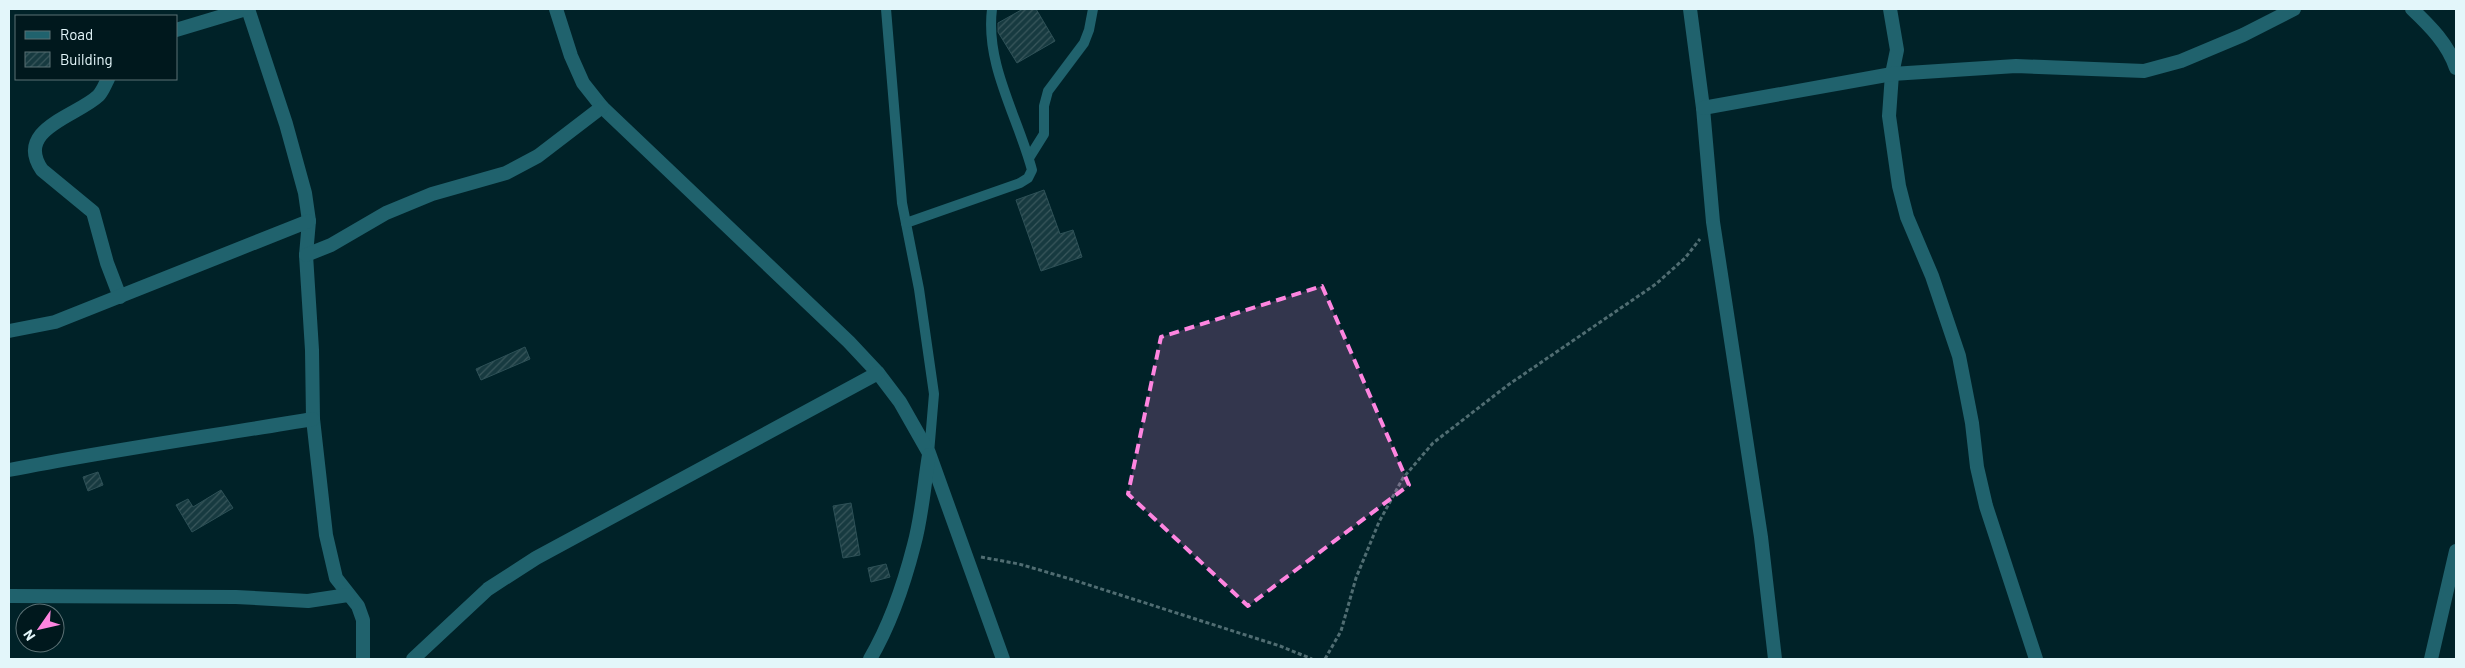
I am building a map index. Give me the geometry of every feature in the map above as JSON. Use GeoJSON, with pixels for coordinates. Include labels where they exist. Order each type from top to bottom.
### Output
{"type":"FeatureCollection","features":[{"type":"Feature","properties":{"kind":"street"},"geometry":{"type":"LineString","coordinates":[[178,29],[247,9],[286,124],[305,194],[309,221],[306,255],[312,350],[313,419],[332,567],[336,578],[358,606],[363,620],[363,659]]}},
{"type":"Feature","properties":{"kind":"street"},"geometry":{"type":"LineString","coordinates":[[556,9],[571,56],[583,83],[602,107],[716,214],[878,373],[900,402],[929,453],[1004,659]]}},
{"type":"Feature","properties":{"kind":"street"},"geometry":{"type":"LineString","coordinates":[[1690,9],[1703,108],[1713,222],[1761,537],[1775,659]]}},
{"type":"Feature","properties":{"kind":"street"},"geometry":{"type":"LineString","coordinates":[[1890,9],[1897,50],[1892,74],[1889,116],[1899,186],[1908,217],[1936,284],[1959,356],[1972,423],[1976,467],[1986,506],[2036,659]]}},
{"type":"Feature","properties":{"kind":"street"},"geometry":{"type":"LineString","coordinates":[[1703,108],[1892,74],[2016,66],[2144,71],[2181,61],[2242,35],[2294,9]]}},
{"type":"Feature","properties":{"kind":"street"},"geometry":{"type":"LineString","coordinates":[[2412,9],[2430,26],[2451,53],[2456,68]]}},
{"type":"Feature","properties":{"kind":"street"},"geometry":{"type":"LineString","coordinates":[[107,80],[99,95],[61,119],[36,141],[35,153],[37,163],[42,170],[93,212],[106,263],[120,297]]}},
{"type":"Feature","properties":{"kind":"street"},"geometry":{"type":"LineString","coordinates":[[306,255],[330,245],[386,213],[432,194],[506,173],[538,156],[602,107]]}},
{"type":"Feature","properties":{"kind":"street"},"geometry":{"type":"LineString","coordinates":[[9,331],[55,322],[309,221]]}},
{"type":"Feature","properties":{"kind":"street"},"geometry":{"type":"LineString","coordinates":[[413,659],[488,589],[536,558],[878,373]]}},
{"type":"Feature","properties":{"kind":"street"},"geometry":{"type":"LineString","coordinates":[[9,470],[91,453],[201,438],[313,419]]}},
{"type":"Feature","properties":{"kind":"street"},"geometry":{"type":"LineString","coordinates":[[870,659],[879,644],[895,604],[914,545],[929,453]]}},
{"type":"Feature","properties":{"kind":"street"},"geometry":{"type":"LineString","coordinates":[[2431,659],[2456,551]]}},
{"type":"Feature","properties":{"kind":"street"},"geometry":{"type":"LineString","coordinates":[[9,596],[236,597],[308,601],[348,594]]}},
{"type":"Feature","properties":{"kind":"lane"},"geometry":{"type":"LineString","coordinates":[[886,9],[902,203],[919,289],[934,394],[929,453]]}},
{"type":"Feature","properties":{"kind":"lane"},"geometry":{"type":"LineString","coordinates":[[906,223],[1020,183],[1028,178],[1032,170],[1008,104],[990,34],[992,9]]}},
{"type":"Feature","properties":{"kind":"lane"},"geometry":{"type":"LineString","coordinates":[[1029,158],[1044,134],[1044,106],[1048,92],[1084,43],[1089,30],[1093,9]]}},
{"type":"Feature","properties":{"kind":"path"},"geometry":{"type":"LineString","coordinates":[[1324,659],[1342,630],[1356,578],[1379,522],[1403,478],[1433,443],[1508,385],[1656,284],[1685,258],[1713,222]]}},
{"type":"Feature","properties":{"kind":"path"},"geometry":{"type":"LineString","coordinates":[[965,554],[1019,564],[1067,578],[1280,646],[1312,659]]}},
{"type":"Feature","properties":{"kind":"highlighted area"},"geometry":{"type":"Polygon","coordinates":[[[1322,286],[1409,485],[1248,606],[1128,494],[1161,337],[1322,286]]]}},
{"type":"Feature","properties":{"kind":"building"},"geometry":{"type":"Polygon","coordinates":[[[1023,9],[1036,9],[1055,41],[1017,63],[998,32],[998,23],[1023,9]]]}},
{"type":"Feature","properties":{"kind":"building"},"geometry":{"type":"Polygon","coordinates":[[[1044,190],[1060,234],[1073,230],[1082,257],[1041,271],[1016,200],[1044,190]]]}},
{"type":"Feature","properties":{"kind":"building"},"geometry":{"type":"Polygon","coordinates":[[[525,347],[530,359],[481,380],[476,369],[525,347]]]}},
{"type":"Feature","properties":{"kind":"building"},"geometry":{"type":"Polygon","coordinates":[[[98,472],[103,485],[88,491],[83,477],[98,472]]]}},
{"type":"Feature","properties":{"kind":"building"},"geometry":{"type":"Polygon","coordinates":[[[221,490],[233,508],[192,532],[176,505],[188,499],[193,507],[221,490]]]}},
{"type":"Feature","properties":{"kind":"building"},"geometry":{"type":"Polygon","coordinates":[[[851,503],[860,555],[843,558],[833,506],[851,503]]]}},
{"type":"Feature","properties":{"kind":"building"},"geometry":{"type":"Polygon","coordinates":[[[886,564],[890,577],[871,582],[868,568],[886,564]]]}}]}
